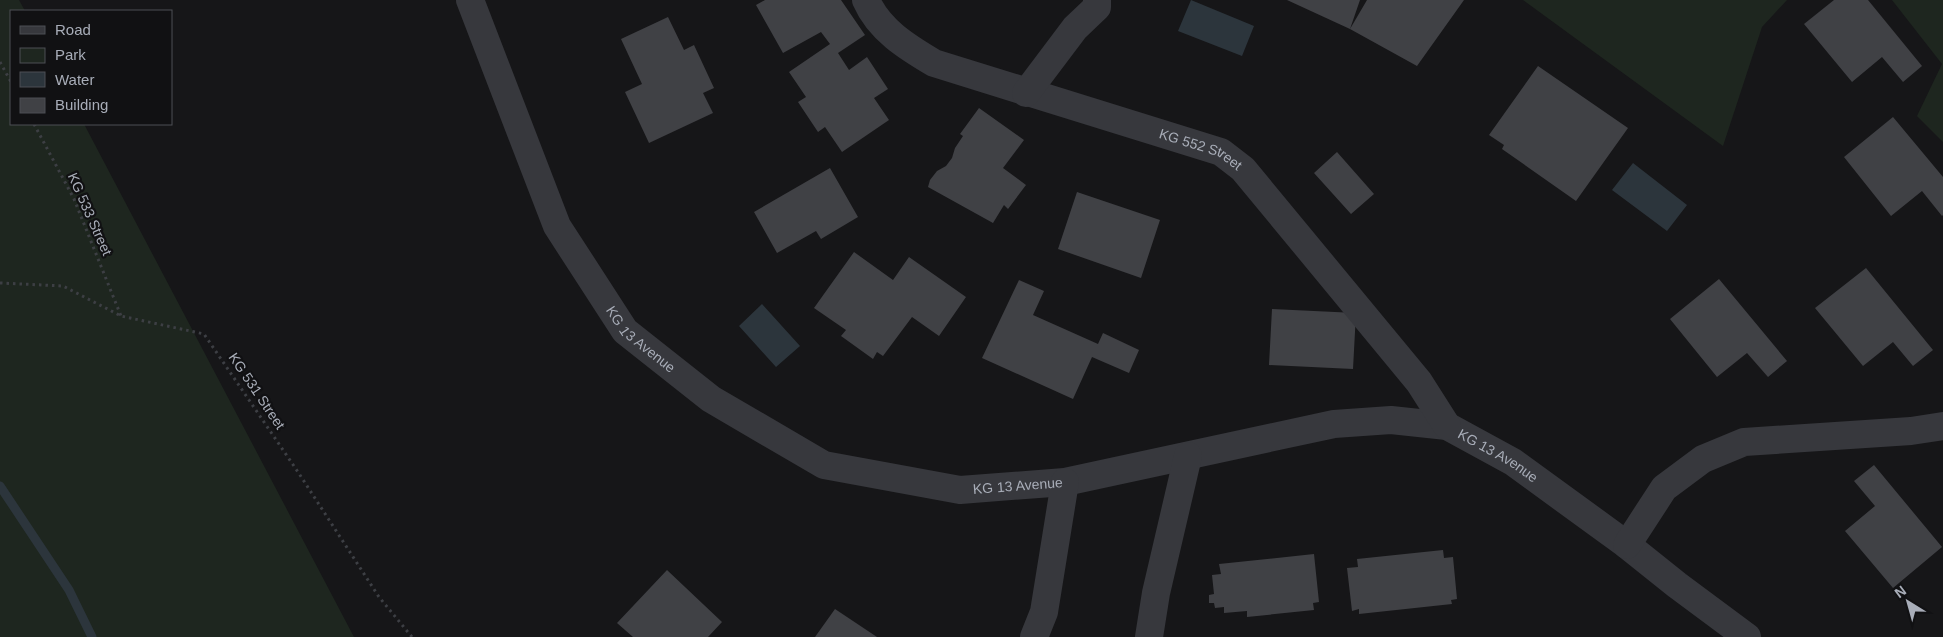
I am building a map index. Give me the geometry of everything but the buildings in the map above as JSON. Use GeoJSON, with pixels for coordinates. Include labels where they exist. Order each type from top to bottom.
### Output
{"type":"FeatureCollection","features":[{"type":"Feature","properties":{"kind":"street","name":"KG 13 Avenue"},"geometry":{"type":"LineString","coordinates":[[470,0],[557,226],[626,331],[711,399],[824,465],[960,490],[1065,482],[1334,424],[1391,420],[1447,426],[1513,462],[1627,545],[1676,586],[1747,637]]}},
{"type":"Feature","properties":{"kind":"street","name":"KG 552 Street"},"geometry":{"type":"LineString","coordinates":[[866,0],[870,10],[898,41],[934,63],[1221,152],[1243,169],[1418,382],[1447,426]]}},
{"type":"Feature","properties":{"kind":"street"},"geometry":{"type":"LineString","coordinates":[[1026,93],[1075,28],[1097,7],[1098,0]]}},
{"type":"Feature","properties":{"kind":"street"},"geometry":{"type":"LineString","coordinates":[[1627,545],[1664,488],[1703,459],[1744,442],[1911,431],[1943,426]]}},
{"type":"Feature","properties":{"kind":"street"},"geometry":{"type":"LineString","coordinates":[[1150,637],[1156,593],[1188,456]]}},
{"type":"Feature","properties":{"kind":"street"},"geometry":{"type":"LineString","coordinates":[[1034,637],[1044,612],[1065,482]]}},
{"type":"Feature","properties":{"kind":"path"},"geometry":{"type":"LineString","coordinates":[[0,62],[10,80]]}},
{"type":"Feature","properties":{"kind":"path","name":"KG 533 Street"},"geometry":{"type":"LineString","coordinates":[[35,125],[74,199],[121,316]]}},
{"type":"Feature","properties":{"kind":"path","name":"KG 531 Street"},"geometry":{"type":"LineString","coordinates":[[0,283],[63,286],[121,316],[204,334],[298,472],[378,597],[412,637]]}},
{"type":"Feature","properties":{"kind":"green space"},"geometry":{"type":"Polygon","coordinates":[[[0,0],[19,0],[24,10],[10,10],[10,125],[85,125],[354,637],[0,637],[0,0]]]}},
{"type":"Feature","properties":{"kind":"green space"},"geometry":{"type":"Polygon","coordinates":[[[1523,0],[1787,0],[1762,27],[1723,146],[1523,0]]]}},
{"type":"Feature","properties":{"kind":"green space"},"geometry":{"type":"Polygon","coordinates":[[[1892,0],[1943,0],[1943,142],[1917,116],[1942,64],[1892,0]]]}},
{"type":"Feature","properties":{"kind":"water"},"geometry":{"type":"Polygon","coordinates":[[[1191,0],[1254,26],[1242,56],[1178,31],[1191,0]]]}},
{"type":"Feature","properties":{"kind":"water"},"geometry":{"type":"Polygon","coordinates":[[[1633,163],[1687,205],[1667,231],[1612,190],[1633,163]]]}},
{"type":"Feature","properties":{"kind":"water"},"geometry":{"type":"Polygon","coordinates":[[[762,304],[800,346],[776,367],[739,326],[762,304]]]}},
{"type":"Feature","properties":{"kind":"waterway"},"geometry":{"type":"LineString","coordinates":[[0,486],[69,590],[92,637]]}}]}
